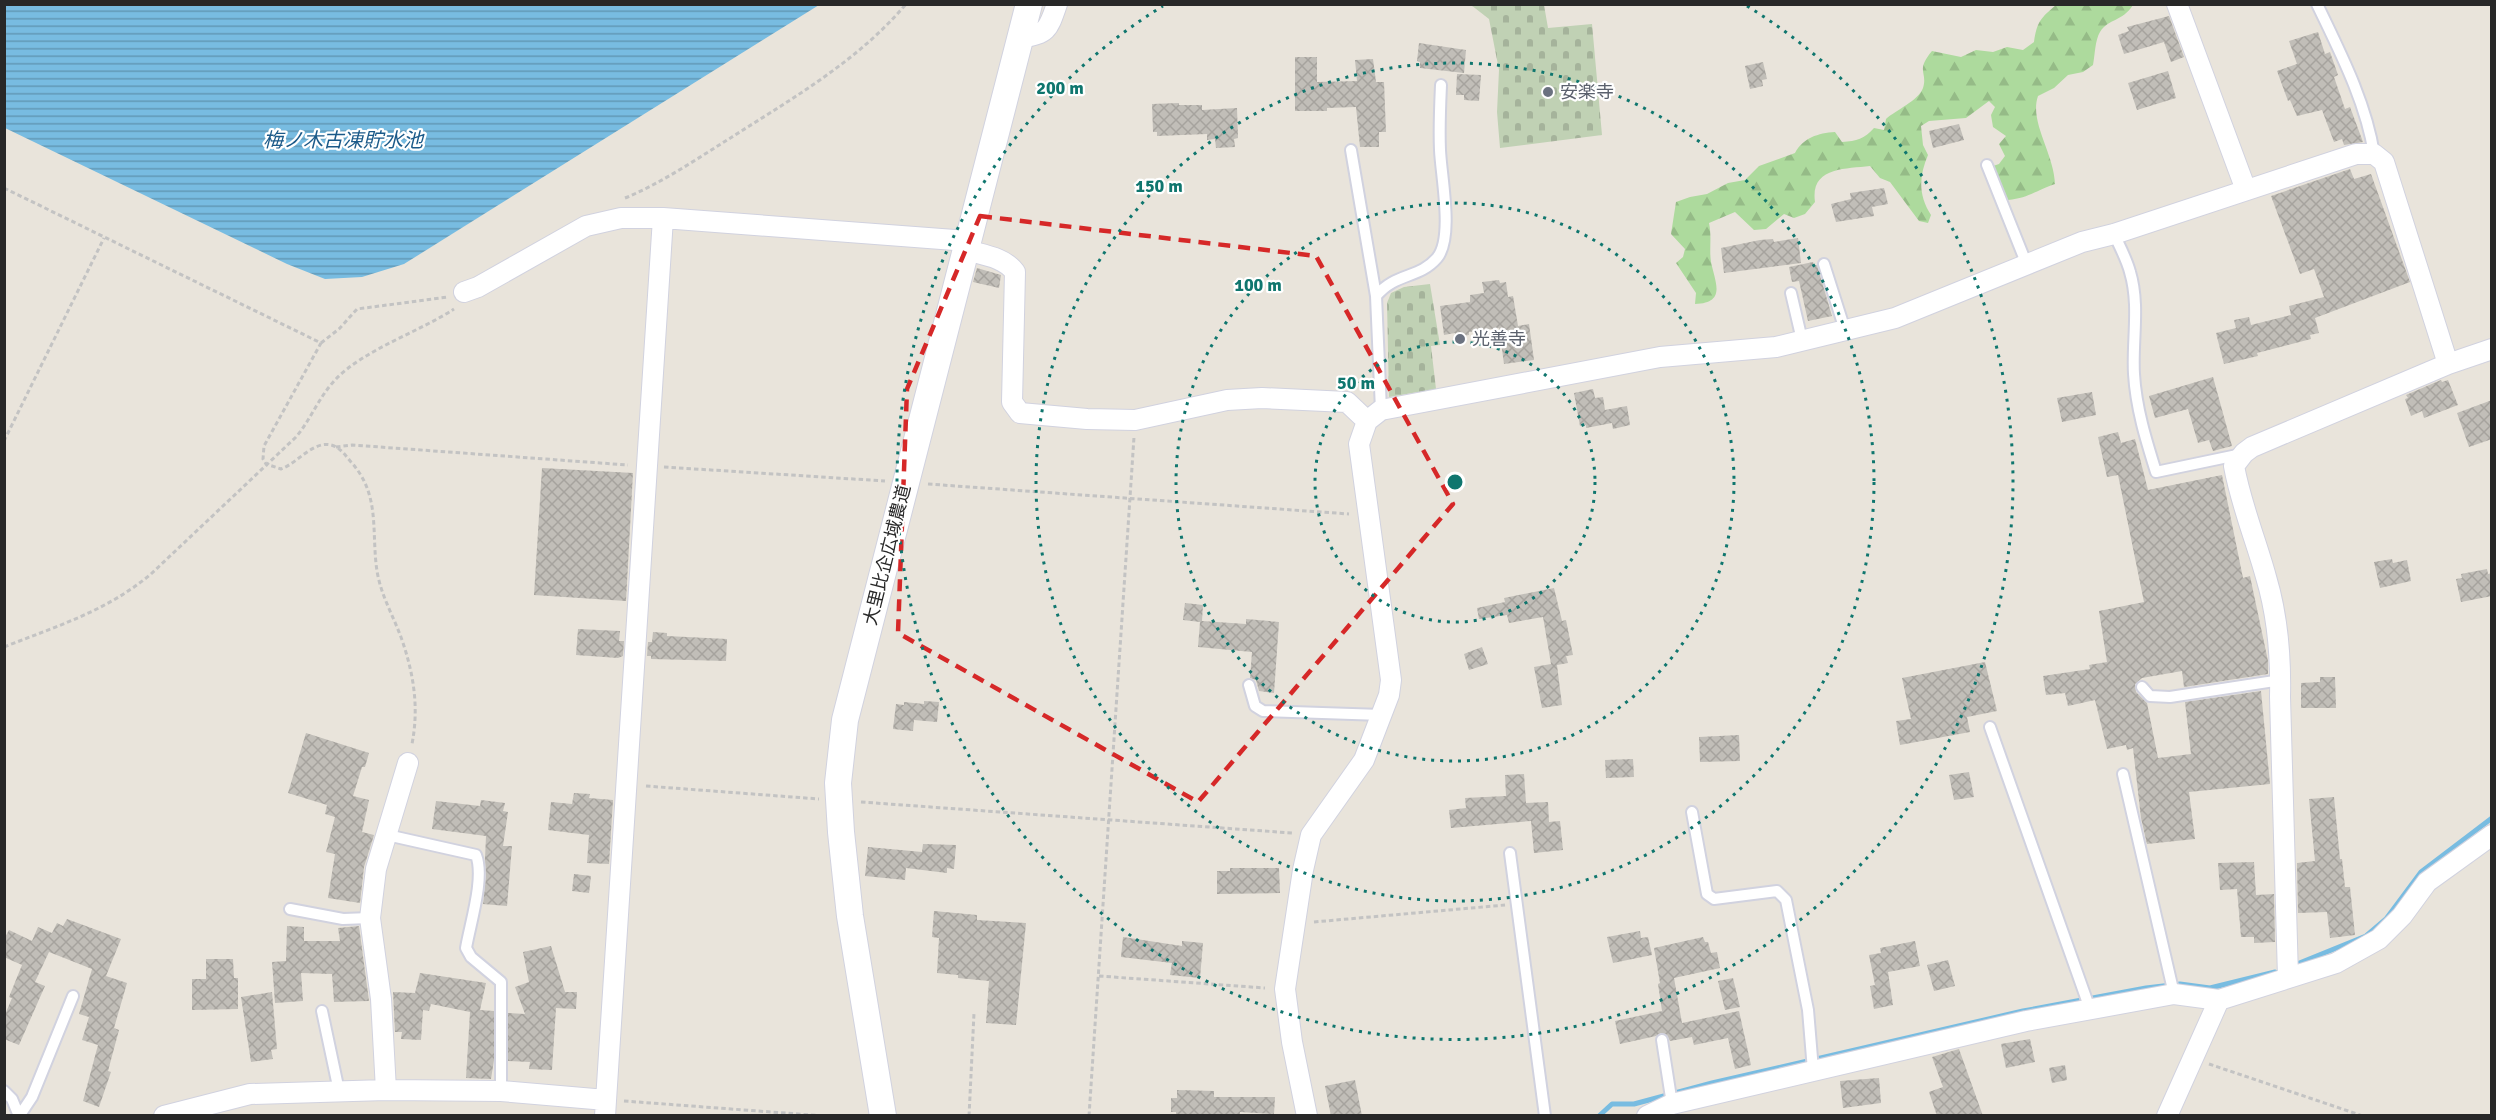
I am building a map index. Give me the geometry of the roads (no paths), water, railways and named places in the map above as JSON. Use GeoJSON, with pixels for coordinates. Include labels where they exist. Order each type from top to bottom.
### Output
{"type":"FeatureCollection","features":[{"type":"Feature","properties":{"kind":"street","name":"大里比企広域農道"},"geometry":{"type":"LineString","coordinates":[[883,1116],[850,916],[838,783],[845,720],[1029,4]]}},
{"type":"Feature","properties":{"kind":"street"},"geometry":{"type":"LineString","coordinates":[[1021,38],[1042,34],[1050,26],[1057,4]]}},
{"type":"Feature","properties":{"kind":"street"},"geometry":{"type":"LineString","coordinates":[[2177,4],[2246,190]]}},
{"type":"Feature","properties":{"kind":"street"},"geometry":{"type":"LineString","coordinates":[[460,299],[586,226],[621,218],[663,218],[967,246],[1002,260],[1015,272],[1012,402],[1020,413],[1087,419],[1135,420],[1227,400],[1262,398],[1347,402],[1374,415],[1660,357],[1776,347],[1895,318],[2082,242],[2114,234],[2356,154],[2374,154],[2384,162],[2448,364]]}},
{"type":"Feature","properties":{"kind":"street"},"geometry":{"type":"LineString","coordinates":[[164,1116],[250,1094],[386,1090],[501,1091],[606,1108],[663,218]]}},
{"type":"Feature","properties":{"kind":"street"},"geometry":{"type":"LineString","coordinates":[[2288,977],[2279,640],[2267,579],[2244,510],[2234,466],[2252,447],[2448,364],[2492,350]]}},
{"type":"Feature","properties":{"kind":"street"},"geometry":{"type":"LineString","coordinates":[[1307,1116],[1292,1042],[1285,990],[1293,924],[1311,835],[1364,760],[1382,715],[1391,680],[1359,444],[1374,415]]}},
{"type":"Feature","properties":{"kind":"street"},"geometry":{"type":"LineString","coordinates":[[386,1090],[381,999],[370,918],[376,869],[408,763]]}},
{"type":"Feature","properties":{"kind":"street"},"geometry":{"type":"LineString","coordinates":[[1647,1116],[1672,1104],[2026,1021],[2174,994],[2219,1000],[2336,963],[2379,939],[2402,916],[2427,882],[2492,835]]}},
{"type":"Feature","properties":{"kind":"street"},"geometry":{"type":"LineString","coordinates":[[2167,1116],[2219,1000]]}},
{"type":"Feature","properties":{"kind":"lane"},"geometry":{"type":"LineString","coordinates":[[2317,4],[2343,56],[2371,135],[2374,154]]}},
{"type":"Feature","properties":{"kind":"lane"},"geometry":{"type":"LineString","coordinates":[[1376,296],[1384,286],[1396,278],[1421,271],[1430,265],[1439,257],[1443,246],[1446,230],[1440,149],[1441,85]]}},
{"type":"Feature","properties":{"kind":"lane"},"geometry":{"type":"LineString","coordinates":[[1352,150],[1376,296],[1374,415]]}},
{"type":"Feature","properties":{"kind":"lane"},"geometry":{"type":"LineString","coordinates":[[1987,165],[2027,265]]}},
{"type":"Feature","properties":{"kind":"lane"},"geometry":{"type":"LineString","coordinates":[[2114,234],[2131,273],[2134,298],[2134,374],[2137,401],[2143,432],[2156,472],[2244,453]]}},
{"type":"Feature","properties":{"kind":"lane"},"geometry":{"type":"LineString","coordinates":[[1824,264],[1845,330]]}},
{"type":"Feature","properties":{"kind":"lane"},"geometry":{"type":"LineString","coordinates":[[1791,293],[1802,340]]}},
{"type":"Feature","properties":{"kind":"lane"},"geometry":{"type":"LineString","coordinates":[[2142,687],[2150,696],[2170,697],[2281,680]]}},
{"type":"Feature","properties":{"kind":"lane"},"geometry":{"type":"LineString","coordinates":[[1249,685],[1255,706],[1263,711],[1382,715]]}},
{"type":"Feature","properties":{"kind":"lane"},"geometry":{"type":"LineString","coordinates":[[1990,726],[2090,1009]]}},
{"type":"Feature","properties":{"kind":"lane"},"geometry":{"type":"LineString","coordinates":[[2123,774],[2174,994]]}},
{"type":"Feature","properties":{"kind":"lane"},"geometry":{"type":"LineString","coordinates":[[1692,812],[1707,894],[1714,898],[1777,891],[1786,900],[1808,1010],[1813,1070]]}},
{"type":"Feature","properties":{"kind":"lane"},"geometry":{"type":"LineString","coordinates":[[387,835],[476,855],[478,861],[477,888],[466,948],[471,957],[501,982],[501,1091]]}},
{"type":"Feature","properties":{"kind":"lane"},"geometry":{"type":"LineString","coordinates":[[1510,853],[1545,1116]]}},
{"type":"Feature","properties":{"kind":"lane"},"geometry":{"type":"LineString","coordinates":[[290,909],[343,919],[370,918]]}},
{"type":"Feature","properties":{"kind":"lane"},"geometry":{"type":"LineString","coordinates":[[4,1091],[12,1099],[20,1115],[32,1097],[73,996]]}},
{"type":"Feature","properties":{"kind":"lane"},"geometry":{"type":"LineString","coordinates":[[322,1011],[339,1091]]}},
{"type":"Feature","properties":{"kind":"lane"},"geometry":{"type":"LineString","coordinates":[[1662,1040],[1672,1104]]}},
{"type":"Feature","properties":{"kind":"water","name":"梅ノ木古凍貯水池"},"geometry":{"type":"Polygon","coordinates":[[[4,5],[819,5],[404,264],[362,277],[325,279],[287,264],[5,128],[4,5]]]}},
{"type":"Feature","properties":{"kind":"waterway"},"geometry":{"type":"LineString","coordinates":[[2292,966],[2366,936],[2386,919],[2421,872],[2492,818]]}},
{"type":"Feature","properties":{"kind":"waterway"},"geometry":{"type":"LineString","coordinates":[[1599,1116],[1612,1104],[1634,1104],[1712,1083],[2023,1011],[2146,988],[2180,984],[2210,988],[2275,972]]}},
{"type":"Feature","properties":{"kind":"place","name":"安楽寺"},"geometry":{"type":"Point","coordinates":[1548,92]}},
{"type":"Feature","properties":{"kind":"place","name":"光善寺"},"geometry":{"type":"Point","coordinates":[1460,339]}}]}
